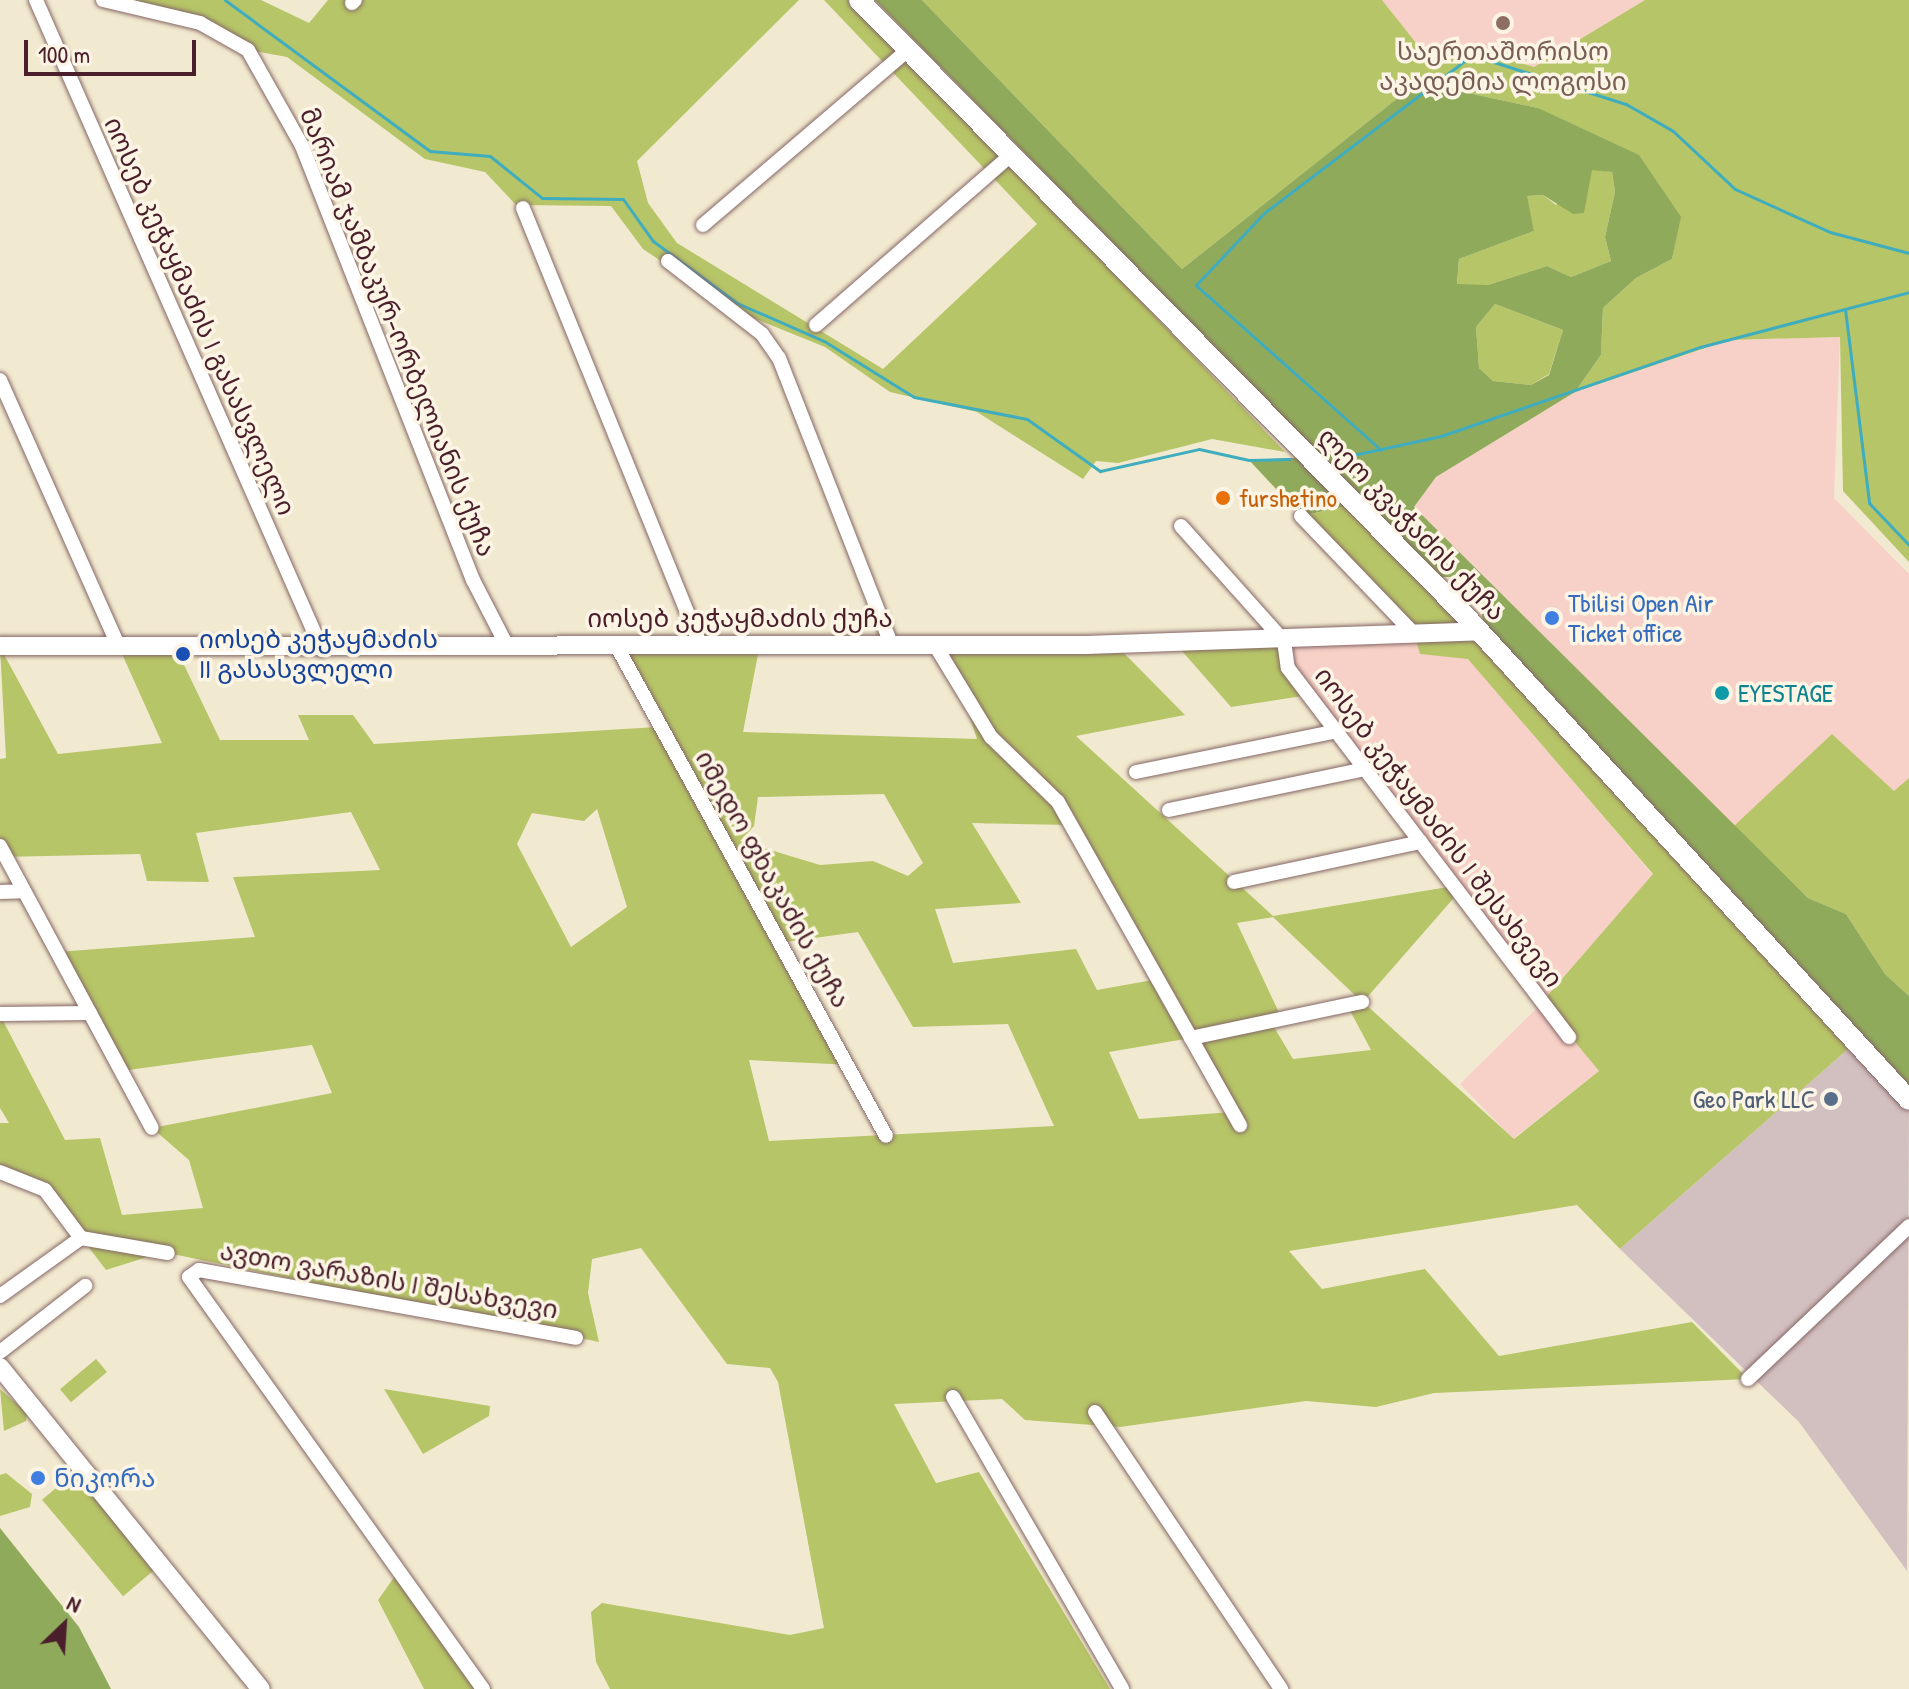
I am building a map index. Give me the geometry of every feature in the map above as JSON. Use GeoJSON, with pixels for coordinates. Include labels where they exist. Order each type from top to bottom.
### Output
{"type":"FeatureCollection","features":[{"type":"Feature","properties":{"kind":"main road","name":"ლეო კვაჭაძის ქუჩა"},"geometry":{"type":"LineString","coordinates":[[859,0],[1480,631],[1909,1100]]}},
{"type":"Feature","properties":{"kind":"street","name":"იოსებ კეჭაყმაძის I გასასვლელი"},"geometry":{"type":"LineString","coordinates":[[36,0],[322,650]]}},
{"type":"Feature","properties":{"kind":"street","name":"მარიამ ჯამბაკურ-ორბელიანის ქუჩა"},"geometry":{"type":"LineString","coordinates":[[103,0],[200,23],[248,50],[302,146],[473,580],[506,644]]}},
{"type":"Feature","properties":{"kind":"street"},"geometry":{"type":"LineString","coordinates":[[703,225],[908,50]]}},
{"type":"Feature","properties":{"kind":"street"},"geometry":{"type":"LineString","coordinates":[[816,325],[1012,154]]}},
{"type":"Feature","properties":{"kind":"street"},"geometry":{"type":"LineString","coordinates":[[523,208],[700,644]]}},
{"type":"Feature","properties":{"kind":"street"},"geometry":{"type":"LineString","coordinates":[[668,261],[762,334],[779,358],[891,644]]}},
{"type":"Feature","properties":{"kind":"street"},"geometry":{"type":"LineString","coordinates":[[0,380],[118,645]]}},
{"type":"Feature","properties":{"kind":"street"},"geometry":{"type":"LineString","coordinates":[[1301,516],[1414,634]]}},
{"type":"Feature","properties":{"kind":"street"},"geometry":{"type":"LineString","coordinates":[[1181,526],[1284,641]]}},
{"type":"Feature","properties":{"kind":"street","name":"იოსებ კეჭაყმაძის ქუჩა"},"geometry":{"type":"LineString","coordinates":[[0,646],[118,645],[322,650],[506,644],[935,645],[1284,641],[1480,631]]}},
{"type":"Feature","properties":{"kind":"street","name":"იოსებ კეჭაყმაძის I შესახვევი"},"geometry":{"type":"LineString","coordinates":[[1284,641],[1288,668],[1569,1037]]}},
{"type":"Feature","properties":{"kind":"street","name":"იმედო ფხაკაძის ქუჩა"},"geometry":{"type":"LineString","coordinates":[[616,645],[886,1136]]}},
{"type":"Feature","properties":{"kind":"street"},"geometry":{"type":"LineString","coordinates":[[935,645],[991,737],[1058,802],[1240,1125]]}},
{"type":"Feature","properties":{"kind":"street"},"geometry":{"type":"LineString","coordinates":[[1136,772],[1337,731]]}},
{"type":"Feature","properties":{"kind":"street"},"geometry":{"type":"LineString","coordinates":[[1169,810],[1366,769]]}},
{"type":"Feature","properties":{"kind":"street"},"geometry":{"type":"LineString","coordinates":[[1234,882],[1421,842]]}},
{"type":"Feature","properties":{"kind":"street"},"geometry":{"type":"LineString","coordinates":[[0,846],[152,1128]]}},
{"type":"Feature","properties":{"kind":"street"},"geometry":{"type":"LineString","coordinates":[[0,892],[24,891]]}},
{"type":"Feature","properties":{"kind":"street"},"geometry":{"type":"LineString","coordinates":[[1191,1038],[1362,1002]]}},
{"type":"Feature","properties":{"kind":"street"},"geometry":{"type":"LineString","coordinates":[[0,1014],[90,1013]]}},
{"type":"Feature","properties":{"kind":"street"},"geometry":{"type":"LineString","coordinates":[[0,1172],[45,1190],[81,1238],[168,1253]]}},
{"type":"Feature","properties":{"kind":"street"},"geometry":{"type":"LineString","coordinates":[[1748,1379],[1909,1226]]}},
{"type":"Feature","properties":{"kind":"street"},"geometry":{"type":"LineString","coordinates":[[0,1296],[81,1238]]}},
{"type":"Feature","properties":{"kind":"street","name":"ავთო ვარაზის I შესახვევი"},"geometry":{"type":"LineString","coordinates":[[483,1689],[211,1313],[189,1277],[194,1272],[576,1338]]}},
{"type":"Feature","properties":{"kind":"street"},"geometry":{"type":"LineString","coordinates":[[0,1352],[85,1286]]}},
{"type":"Feature","properties":{"kind":"street"},"geometry":{"type":"LineString","coordinates":[[0,1367],[261,1689]]}},
{"type":"Feature","properties":{"kind":"street"},"geometry":{"type":"LineString","coordinates":[[953,1397],[1122,1689]]}},
{"type":"Feature","properties":{"kind":"street"},"geometry":{"type":"LineString","coordinates":[[1095,1412],[1281,1689]]}},
{"type":"Feature","properties":{"kind":"shaded area","name":"საერთაშორისო აკადემია ლოგოსი"},"geometry":{"type":"Polygon","coordinates":[[[1382,0],[1645,0],[1534,67],[1465,47],[1436,68],[1382,0]]]}},
{"type":"Feature","properties":{"kind":"shaded area"},"geometry":{"type":"Polygon","coordinates":[[[1840,337],[1834,498],[1909,574],[1909,778],[1894,792],[1734,826],[1414,507],[1436,477],[1575,392],[1729,340],[1840,337]]]}},
{"type":"Feature","properties":{"kind":"shaded area"},"geometry":{"type":"Polygon","coordinates":[[[1414,634],[1420,654],[1468,658],[1653,875],[1543,1002],[1599,1071],[1513,1139],[1460,1084],[1542,1003],[1288,668],[1284,641],[1414,634]]]}},
{"type":"Feature","properties":{"kind":"shaded area"},"geometry":{"type":"Polygon","coordinates":[[[1856,1042],[1909,1100],[1907,1571],[1799,1422],[1620,1249],[1856,1042]]]}},
{"type":"Feature","properties":{"kind":"green space"},"geometry":{"type":"Polygon","coordinates":[[[103,0],[261,0],[309,23],[328,0],[799,0],[637,161],[648,203],[677,243],[883,369],[1037,224],[824,0],[853,0],[1285,452],[1212,439],[1118,463],[1096,461],[1083,479],[977,412],[890,392],[825,347],[734,310],[643,249],[611,206],[516,205],[485,172],[425,159],[287,57],[248,50],[200,23],[103,0]]]}},
{"type":"Feature","properties":{"kind":"green space"},"geometry":{"type":"Polygon","coordinates":[[[875,0],[922,0],[1182,269],[1418,82],[1538,108],[1639,155],[1681,217],[1672,259],[1636,278],[1603,308],[1601,355],[1575,392],[1436,477],[1414,507],[1808,898],[1846,914],[1885,974],[1909,996],[1909,1090],[1484,625],[1479,603],[1486,590],[1475,577],[1440,577],[875,0]],[[1592,170],[1584,213],[1573,214],[1543,195],[1527,196],[1534,231],[1459,259],[1457,284],[1488,285],[1547,266],[1571,277],[1611,261],[1605,237],[1615,192],[1612,172],[1592,170]],[[1495,304],[1476,327],[1479,368],[1493,381],[1531,385],[1549,375],[1563,330],[1495,304]]]}},
{"type":"Feature","properties":{"kind":"green space"},"geometry":{"type":"Polygon","coordinates":[[[922,0],[1382,0],[1436,68],[1465,47],[1534,67],[1645,0],[1909,0],[1909,562],[1843,491],[1840,337],[1729,340],[1575,392],[1601,355],[1603,308],[1636,278],[1672,259],[1680,217],[1538,108],[1418,82],[1182,269],[922,0]]]}},
{"type":"Feature","properties":{"kind":"green space"},"geometry":{"type":"Polygon","coordinates":[[[1591,169],[1612,172],[1615,192],[1605,237],[1611,261],[1571,277],[1547,266],[1488,285],[1457,285],[1459,259],[1534,231],[1526,196],[1543,195],[1556,205],[1591,169]]]}},
{"type":"Feature","properties":{"kind":"green space"},"geometry":{"type":"Polygon","coordinates":[[[1495,304],[1563,330],[1549,374],[1531,385],[1493,381],[1479,368],[1476,327],[1495,304]]]}},
{"type":"Feature","properties":{"kind":"green space"},"geometry":{"type":"Polygon","coordinates":[[[1312,457],[1356,504],[1301,516],[1249,460],[1312,457]]]}},
{"type":"Feature","properties":{"kind":"green space"},"geometry":{"type":"Polygon","coordinates":[[[1356,504],[1856,1042],[1620,1249],[1577,1205],[1289,1251],[1322,1289],[1425,1269],[1499,1356],[1692,1322],[1748,1379],[1434,1393],[1376,1407],[1306,1401],[1120,1427],[1025,1420],[1002,1399],[894,1404],[936,1483],[979,1472],[1110,1689],[610,1689],[596,1662],[591,1612],[602,1603],[790,1635],[824,1628],[778,1382],[770,1368],[727,1364],[641,1248],[592,1259],[588,1293],[599,1342],[163,1252],[106,1270],[45,1190],[0,1172],[0,1123],[9,1123],[0,1108],[0,1015],[65,1140],[100,1138],[122,1215],[203,1208],[189,1160],[152,1128],[332,1093],[312,1045],[121,1071],[57,952],[255,937],[233,877],[380,870],[351,812],[196,833],[209,882],[147,881],[140,854],[0,857],[0,759],[6,758],[0,647],[58,754],[162,743],[118,645],[175,646],[220,740],[309,740],[298,715],[353,715],[374,744],[657,727],[616,645],[760,644],[743,732],[977,739],[946,645],[1116,645],[1185,715],[1076,736],[1273,916],[1454,886],[1459,892],[1363,1002],[1514,1139],[1599,1071],[1542,1002],[1653,874],[1468,659],[1420,654],[1414,634],[1301,516],[1356,504]],[[884,794],[758,797],[754,826],[740,841],[820,865],[873,861],[908,876],[923,863],[884,794]],[[597,809],[584,821],[532,813],[517,844],[571,947],[627,907],[597,809]],[[972,823],[1021,903],[935,909],[953,963],[1076,949],[1097,990],[1158,979],[1071,825],[972,823]],[[1273,917],[1237,923],[1282,1019],[1271,1022],[1293,1059],[1371,1050],[1347,1005],[1361,1001],[1273,917]],[[858,932],[785,942],[853,1065],[749,1060],[769,1141],[1054,1126],[1008,1024],[913,1027],[858,932]],[[1191,1038],[1109,1052],[1139,1119],[1232,1112],[1191,1038]]]}},
{"type":"Feature","properties":{"kind":"green space"},"geometry":{"type":"Polygon","coordinates":[[[1284,641],[1288,668],[1309,695],[1231,707],[1175,643],[1284,641]]]}},
{"type":"Feature","properties":{"kind":"green space"},"geometry":{"type":"Polygon","coordinates":[[[1832,734],[1894,791],[1909,778],[1909,996],[1885,974],[1846,914],[1808,898],[1734,826],[1832,734]]]}},
{"type":"Feature","properties":{"kind":"green space"},"geometry":{"type":"Polygon","coordinates":[[[96,1359],[107,1372],[71,1402],[60,1389],[96,1359]]]}},
{"type":"Feature","properties":{"kind":"green space"},"geometry":{"type":"Polygon","coordinates":[[[0,1389],[27,1413],[26,1421],[4,1431],[0,1389]]]}},
{"type":"Feature","properties":{"kind":"green space"},"geometry":{"type":"Polygon","coordinates":[[[384,1389],[490,1406],[489,1416],[423,1454],[384,1389]]]}},
{"type":"Feature","properties":{"kind":"green space"},"geometry":{"type":"Polygon","coordinates":[[[75,1472],[156,1569],[123,1596],[42,1500],[75,1472]]]}},
{"type":"Feature","properties":{"kind":"green space"},"geometry":{"type":"Polygon","coordinates":[[[6,1473],[32,1494],[30,1507],[0,1516],[0,1475],[6,1473]]]}},
{"type":"Feature","properties":{"kind":"green space"},"geometry":{"type":"Polygon","coordinates":[[[0,1528],[79,1627],[111,1689],[0,1689],[0,1528]]]}},
{"type":"Feature","properties":{"kind":"green space"},"geometry":{"type":"Polygon","coordinates":[[[400,1569],[467,1669],[492,1689],[424,1689],[378,1600],[400,1569]]]}},
{"type":"Feature","properties":{"kind":"waterway"},"geometry":{"type":"LineString","coordinates":[[225,0],[430,151],[490,156],[542,198],[623,199],[653,241],[737,303],[824,341],[914,397],[1027,419],[1100,471],[1199,449],[1249,460],[1290,459]]}},
{"type":"Feature","properties":{"kind":"waterway"},"geometry":{"type":"LineString","coordinates":[[1381,450],[1196,285],[1264,213],[1472,55],[1626,104],[1673,131],[1735,189],[1830,232],[1909,253]]}},
{"type":"Feature","properties":{"kind":"waterway"},"geometry":{"type":"LineString","coordinates":[[1353,455],[1441,436],[1700,347],[1909,292]]}},
{"type":"Feature","properties":{"kind":"waterway"},"geometry":{"type":"LineString","coordinates":[[1845,309],[1869,503],[1909,545]]}},
{"type":"Feature","properties":{"kind":"place","name":"საერთაშორისო აკადემია ლოგოსი"},"geometry":{"type":"Point","coordinates":[1503,23]}},
{"type":"Feature","properties":{"kind":"place","name":"furshetino"},"geometry":{"type":"Point","coordinates":[1223,498]}},
{"type":"Feature","properties":{"kind":"place","name":"Tbilisi Open Air Ticket office"},"geometry":{"type":"Point","coordinates":[1552,618]}},
{"type":"Feature","properties":{"kind":"place","name":"იოსებ კეჭაყმაძის II გასასვლელი"},"geometry":{"type":"Point","coordinates":[183,654]}},
{"type":"Feature","properties":{"kind":"place","name":"EYESTAGE"},"geometry":{"type":"Point","coordinates":[1722,693]}},
{"type":"Feature","properties":{"kind":"place","name":"Geo Park LLC"},"geometry":{"type":"Point","coordinates":[1831,1099]}},
{"type":"Feature","properties":{"kind":"place","name":"ნიკორა"},"geometry":{"type":"Point","coordinates":[38,1478]}}]}
